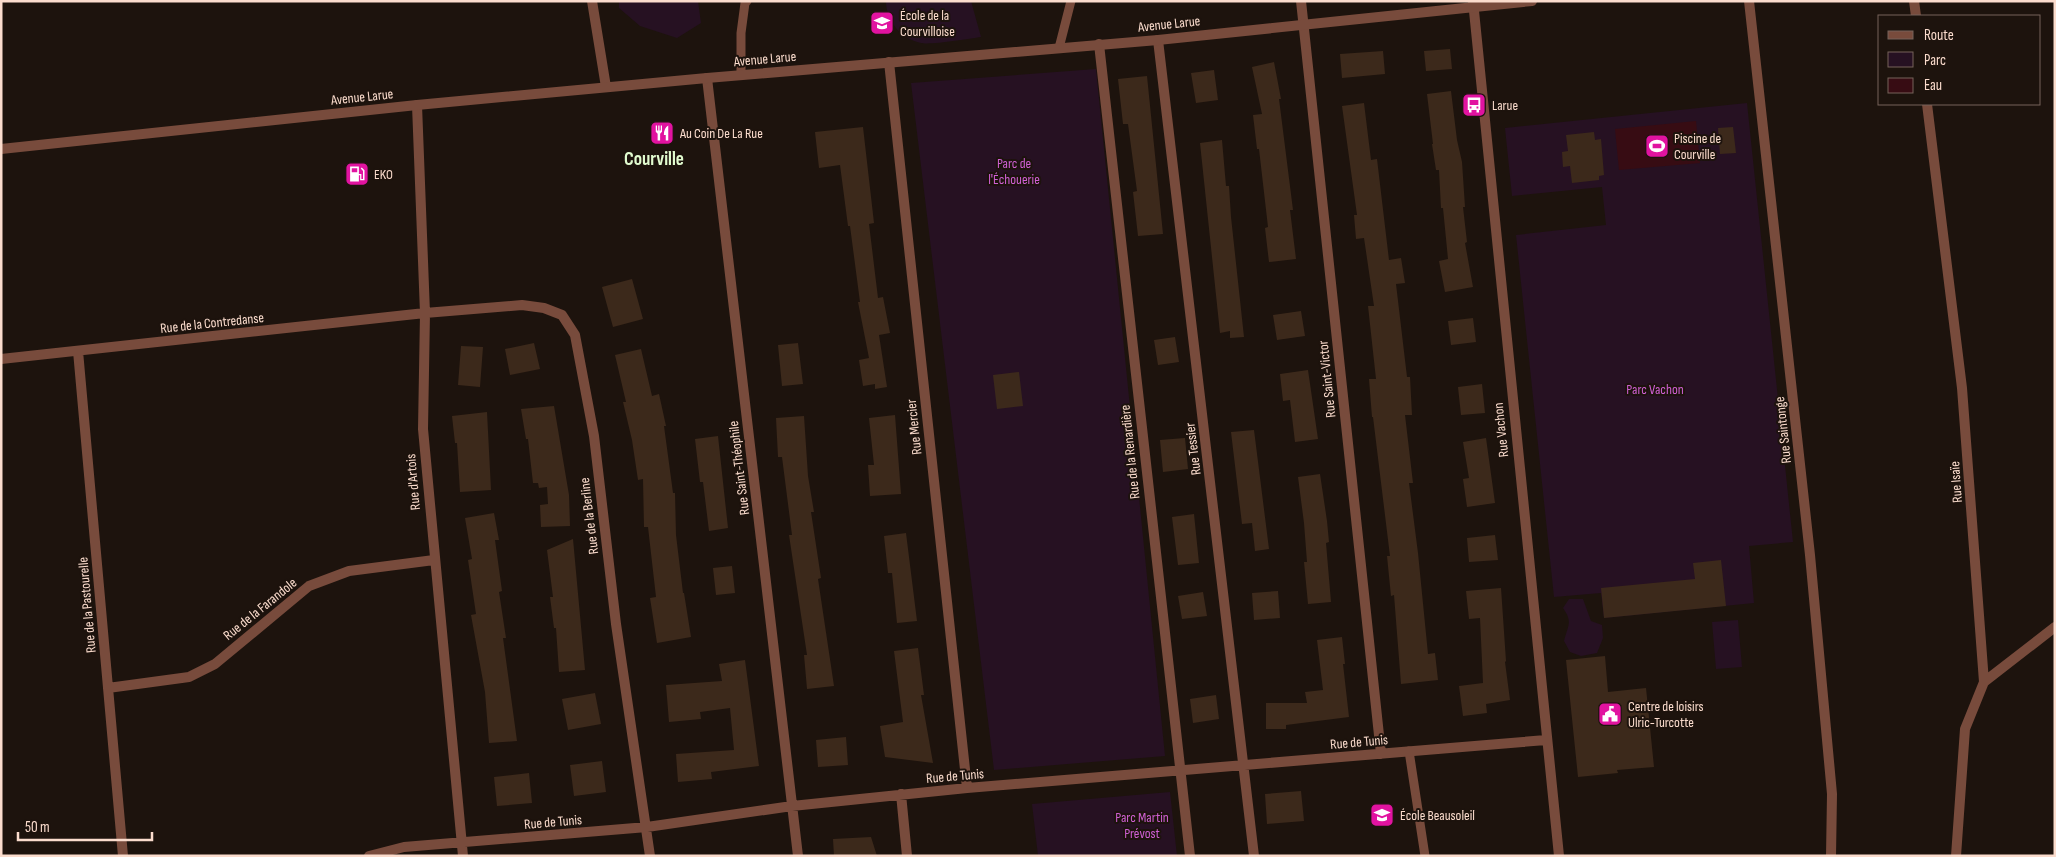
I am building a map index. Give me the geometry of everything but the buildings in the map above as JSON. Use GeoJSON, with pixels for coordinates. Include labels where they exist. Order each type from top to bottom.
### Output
{"type":"FeatureCollection","features":[{"type":"Feature","properties":{"kind":"street"},"geometry":{"type":"LineString","coordinates":[[592,1],[606,87]]}},
{"type":"Feature","properties":{"kind":"street","name":"Rue Saint-Victor"},"geometry":{"type":"LineString","coordinates":[[1301,1],[1381,754]]}},
{"type":"Feature","properties":{"kind":"street","name":"Avenue Larue"},"geometry":{"type":"LineString","coordinates":[[1,149],[417,104],[1158,40],[1473,4],[1532,1]]}},
{"type":"Feature","properties":{"kind":"street","name":"Rue Saintonge"},"geometry":{"type":"LineString","coordinates":[[1749,1],[1810,555],[1832,794],[1831,856]]}},
{"type":"Feature","properties":{"kind":"street"},"geometry":{"type":"LineString","coordinates":[[1914,1],[1916,15]]}},
{"type":"Feature","properties":{"kind":"street","name":"Rue Vachon"},"geometry":{"type":"LineString","coordinates":[[1473,4],[1559,856]]}},
{"type":"Feature","properties":{"kind":"street","name":"Rue Tessier"},"geometry":{"type":"LineString","coordinates":[[1158,40],[1245,766],[1254,856]]}},
{"type":"Feature","properties":{"kind":"street","name":"Rue de la Renardière"},"geometry":{"type":"LineString","coordinates":[[1099,44],[1190,856]]}},
{"type":"Feature","properties":{"kind":"street","name":"Rue Mercier"},"geometry":{"type":"LineString","coordinates":[[889,62],[967,788]]}},
{"type":"Feature","properties":{"kind":"street","name":"Rue Saint-Théophile"},"geometry":{"type":"LineString","coordinates":[[707,78],[798,856]]}},
{"type":"Feature","properties":{"kind":"street","name":"Rue d'Artois"},"geometry":{"type":"LineString","coordinates":[[417,104],[425,313],[422,429],[463,856]]}},
{"type":"Feature","properties":{"kind":"street","name":"Rue Isaïe"},"geometry":{"type":"LineString","coordinates":[[1926,105],[1962,388],[1984,682],[1965,729],[1956,856]]}},
{"type":"Feature","properties":{"kind":"street","name":"Rue de la Berline"},"geometry":{"type":"LineString","coordinates":[[425,313],[522,305],[544,308],[562,315],[575,335],[594,436],[616,624],[650,856]]}},
{"type":"Feature","properties":{"kind":"street","name":"Rue de la Contredanse"},"geometry":{"type":"LineString","coordinates":[[1,359],[425,313]]}},
{"type":"Feature","properties":{"kind":"street","name":"Rue de la Pastourelle"},"geometry":{"type":"LineString","coordinates":[[78,351],[124,856]]}},
{"type":"Feature","properties":{"kind":"street","name":"Rue de la Farandole"},"geometry":{"type":"LineString","coordinates":[[108,688],[189,677],[215,664],[309,586],[349,571],[434,560]]}},
{"type":"Feature","properties":{"kind":"street"},"geometry":{"type":"LineString","coordinates":[[1984,682],[2055,627]]}},
{"type":"Feature","properties":{"kind":"street","name":"Rue de Tunis"},"geometry":{"type":"LineString","coordinates":[[369,856],[404,847],[462,844],[647,827],[792,806],[901,794],[1546,740]]}},
{"type":"Feature","properties":{"kind":"street"},"geometry":{"type":"LineString","coordinates":[[901,794],[908,856]]}},
{"type":"Feature","properties":{"kind":"lane"},"geometry":{"type":"LineString","coordinates":[[741,75],[741,33],[747,1]]}},
{"type":"Feature","properties":{"kind":"lane"},"geometry":{"type":"LineString","coordinates":[[1059,48],[1071,1]]}},
{"type":"Feature","properties":{"kind":"lane"},"geometry":{"type":"LineString","coordinates":[[1409,751],[1425,856]]}},
{"type":"Feature","properties":{"kind":"green space"},"geometry":{"type":"Polygon","coordinates":[[[619,1],[698,1],[701,23],[677,38],[640,26],[619,8],[619,1]]]}},
{"type":"Feature","properties":{"kind":"green space"},"geometry":{"type":"Polygon","coordinates":[[[886,1],[971,1],[981,37],[933,43],[914,41],[907,38],[896,28],[889,15],[886,1]]]}},
{"type":"Feature","properties":{"kind":"green space","name":"Parc de l'Échouerie"},"geometry":{"type":"Polygon","coordinates":[[[1096,69],[1165,756],[994,770],[911,83],[1096,69]]]}},
{"type":"Feature","properties":{"kind":"green space","name":"Parc Vachon"},"geometry":{"type":"Polygon","coordinates":[[[1747,103],[1793,542],[1749,546],[1754,603],[1604,618],[1601,593],[1554,597],[1516,235],[1606,225],[1602,187],[1512,196],[1505,128],[1747,103]]]}},
{"type":"Feature","properties":{"kind":"green space"},"geometry":{"type":"Polygon","coordinates":[[[1569,599],[1583,599],[1591,621],[1602,625],[1603,638],[1597,653],[1581,656],[1570,652],[1564,641],[1569,620],[1563,608],[1569,599]]]}},
{"type":"Feature","properties":{"kind":"green space"},"geometry":{"type":"Polygon","coordinates":[[[1738,620],[1742,667],[1716,669],[1712,622],[1738,620]]]}},
{"type":"Feature","properties":{"kind":"green space","name":"Parc Martin Prévost"},"geometry":{"type":"Polygon","coordinates":[[[1170,792],[1177,856],[1038,856],[1032,804],[1170,792]]]}},
{"type":"Feature","properties":{"kind":"water","name":"Piscine de Courville"},"geometry":{"type":"Polygon","coordinates":[[[1696,121],[1700,163],[1619,170],[1615,129],[1696,121]]]}},
{"type":"Feature","properties":{"kind":"place","name":"École de la Courvilloise"},"geometry":{"type":"Point","coordinates":[882,23]}},
{"type":"Feature","properties":{"kind":"place","name":"Larue"},"geometry":{"type":"Point","coordinates":[1474,105]}},
{"type":"Feature","properties":{"kind":"place","name":"Au Coin De La Rue"},"geometry":{"type":"Point","coordinates":[662,133]}},
{"type":"Feature","properties":{"kind":"place","name":"Piscine de Courville"},"geometry":{"type":"Point","coordinates":[1657,146]}},
{"type":"Feature","properties":{"kind":"place","name":"EKO"},"geometry":{"type":"Point","coordinates":[357,174]}},
{"type":"Feature","properties":{"kind":"place","name":"Centre de loisirs Ulric-Turcotte"},"geometry":{"type":"Point","coordinates":[1610,714]}},
{"type":"Feature","properties":{"kind":"place","name":"École Beausoleil"},"geometry":{"type":"Point","coordinates":[1382,815]}},
{"type":"Feature","properties":{"kind":"district","name":"Courville"},"geometry":{"type":"Point","coordinates":[654,159]}}]}
